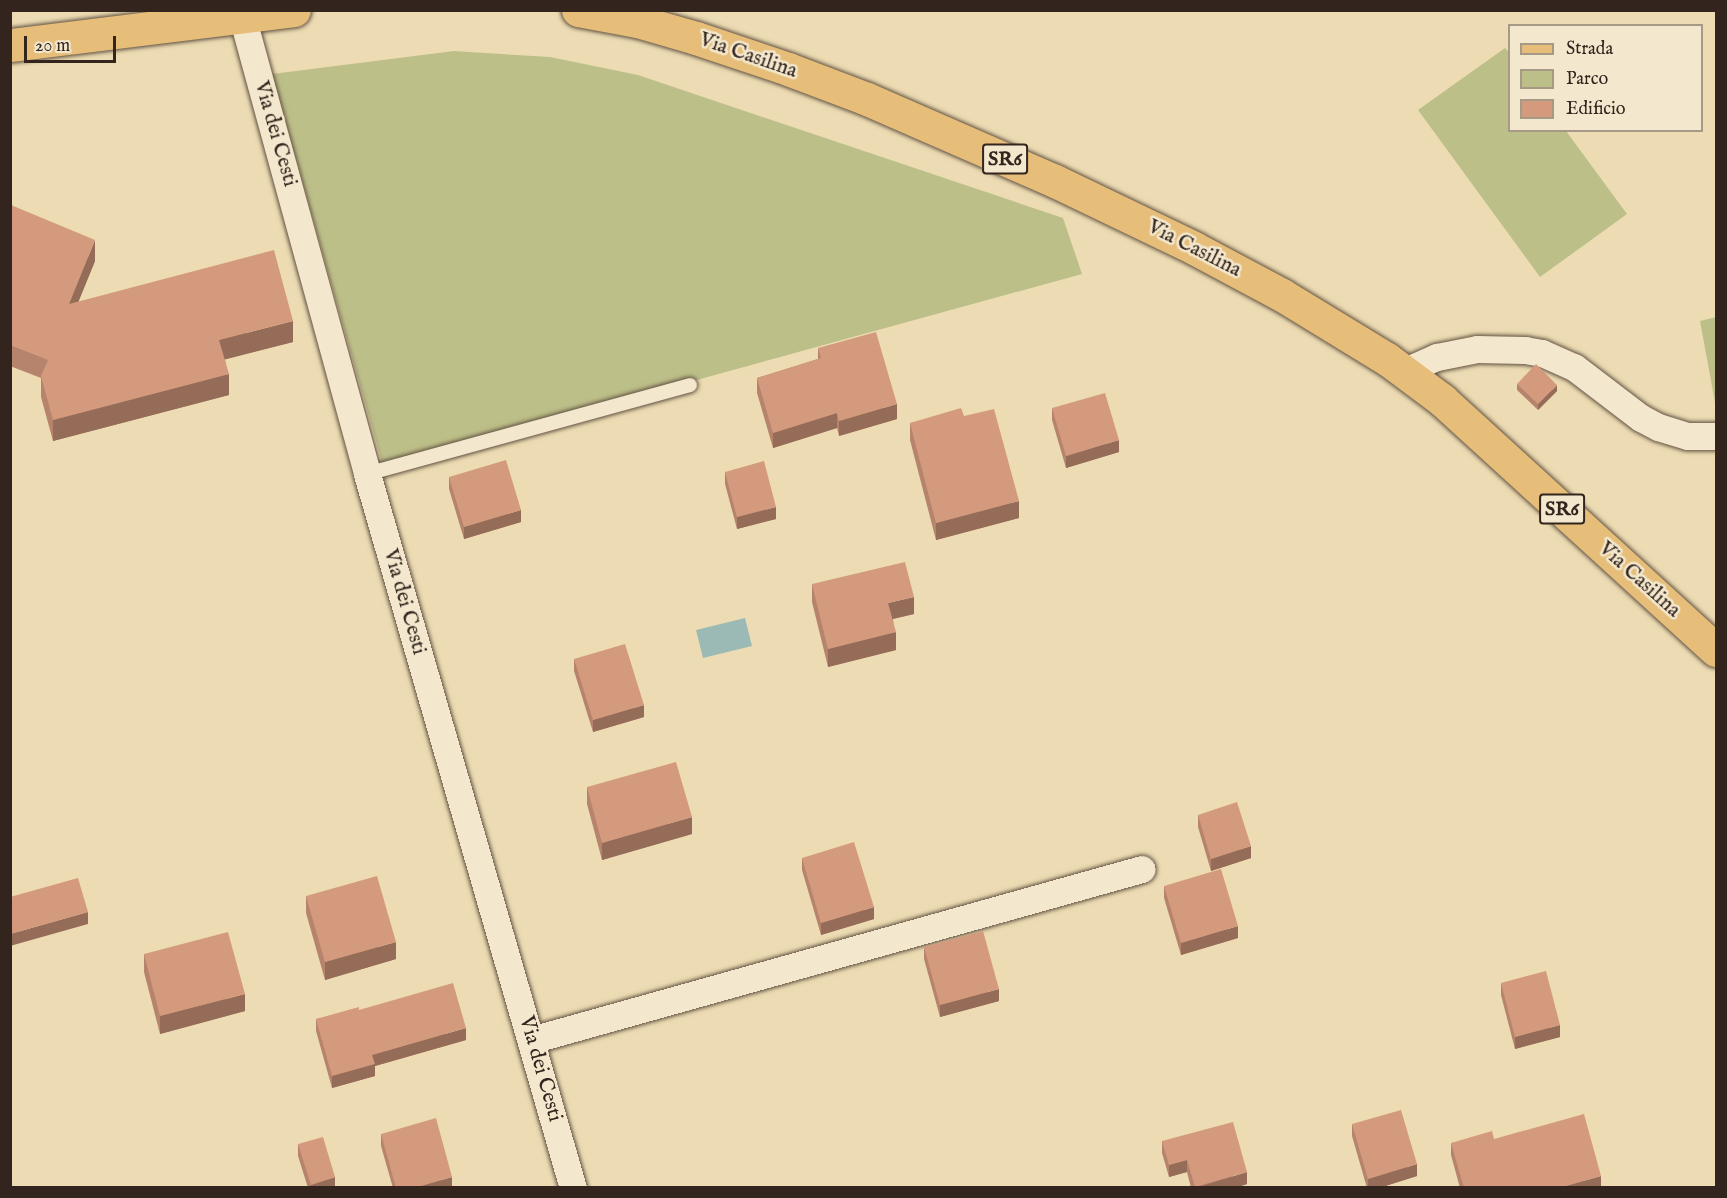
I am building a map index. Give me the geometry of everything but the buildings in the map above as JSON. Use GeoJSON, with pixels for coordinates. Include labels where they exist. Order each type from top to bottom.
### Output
{"type":"FeatureCollection","features":[{"type":"Feature","properties":{"kind":"main road"},"geometry":{"type":"LineString","coordinates":[[10,45],[294,10]]}},
{"type":"Feature","properties":{"kind":"main road","name":"Via Casilina"},"geometry":{"type":"LineString","coordinates":[[578,10],[637,21],[725,47],[829,84],[1055,181],[1223,263],[1319,316],[1405,371],[1483,436],[1716,650]]}},
{"type":"Feature","properties":{"kind":"street","name":"Via dei Cesti"},"geometry":{"type":"LineString","coordinates":[[242,16],[367,474],[573,1188]]}},
{"type":"Feature","properties":{"kind":"street"},"geometry":{"type":"LineString","coordinates":[[1405,371],[1437,357],[1463,351],[1505,348],[1534,351],[1560,359],[1641,418],[1658,427],[1688,436],[1716,436]]}},
{"type":"Feature","properties":{"kind":"street"},"geometry":{"type":"LineString","coordinates":[[531,1040],[1142,869]]}},
{"type":"Feature","properties":{"kind":"lane"},"geometry":{"type":"LineString","coordinates":[[367,474],[690,385]]}},
{"type":"Feature","properties":{"kind":"green space"},"geometry":{"type":"Polygon","coordinates":[[[1505,48],[1508,51],[1508,132],[1567,132],[1627,214],[1540,277],[1418,110],[1505,48]]]}},
{"type":"Feature","properties":{"kind":"green space"},"geometry":{"type":"Polygon","coordinates":[[[454,51],[550,57],[638,75],[1063,218],[1082,274],[388,465],[382,462],[272,74],[454,51]]]}},
{"type":"Feature","properties":{"kind":"green space"},"geometry":{"type":"Polygon","coordinates":[[[1716,317],[1716,408],[1700,321],[1716,317]]]}},
{"type":"Feature","properties":{"kind":"water"},"geometry":{"type":"Polygon","coordinates":[[[745,618],[752,646],[703,658],[696,630],[745,618]]]}}]}
